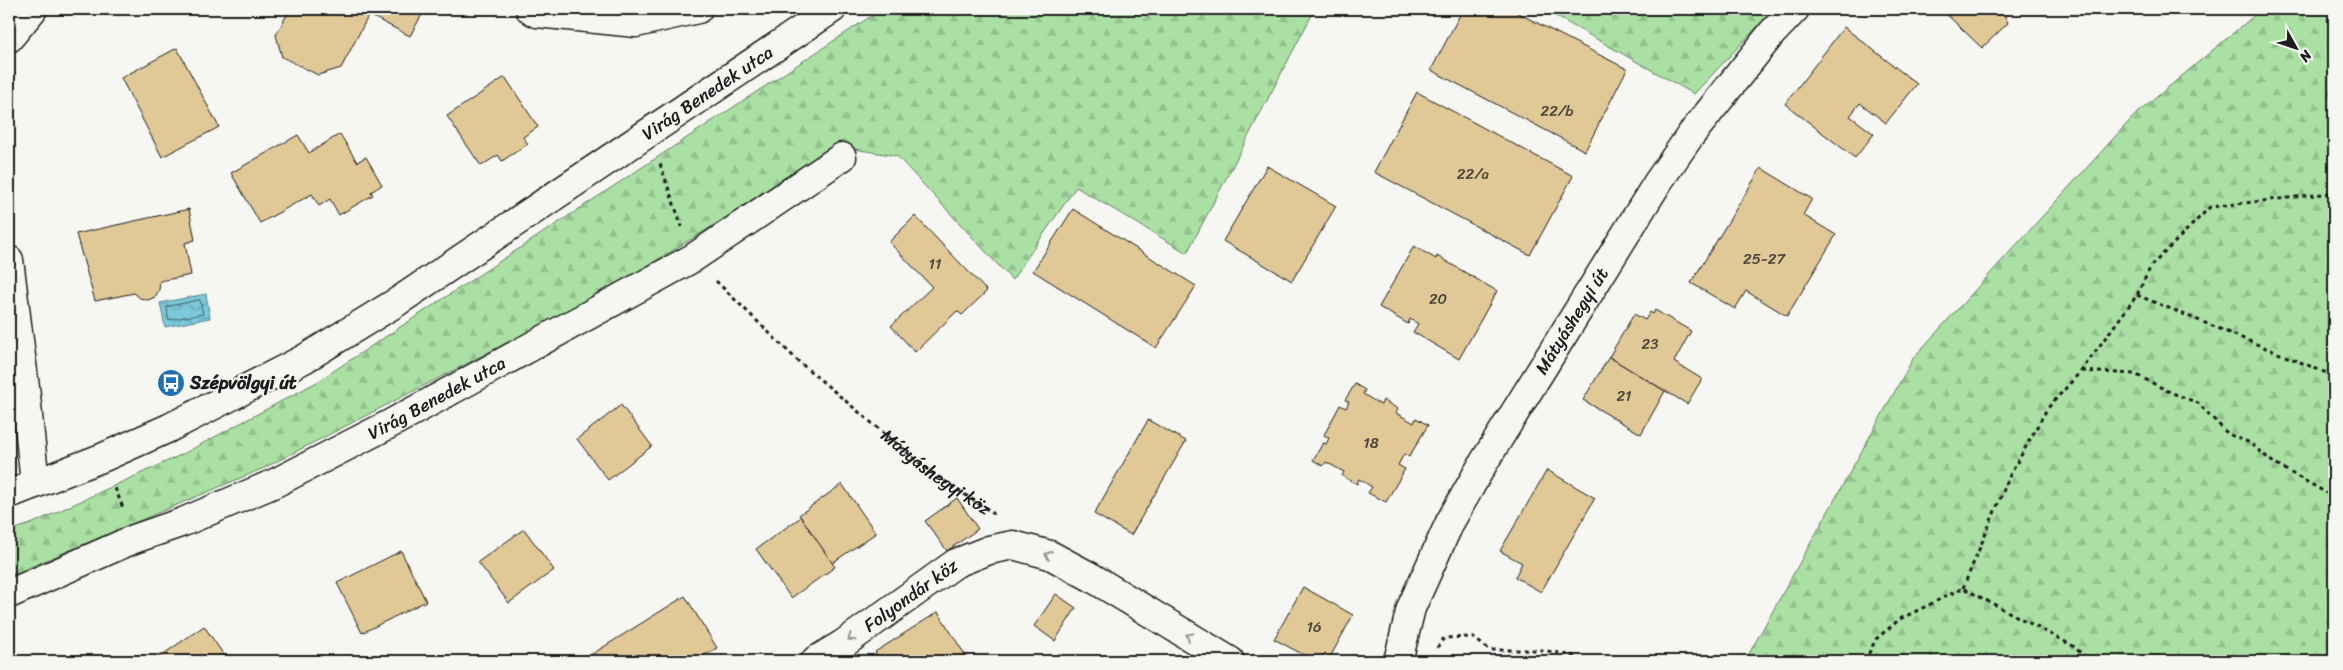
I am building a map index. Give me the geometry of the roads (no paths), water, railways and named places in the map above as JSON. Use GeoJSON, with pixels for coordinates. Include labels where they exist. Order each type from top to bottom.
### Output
{"type":"FeatureCollection","features":[{"type":"Feature","properties":{"kind":"street"},"geometry":{"type":"LineString","coordinates":[[9,38],[33,9]]}},
{"type":"Feature","properties":{"kind":"street"},"geometry":{"type":"LineString","coordinates":[[530,9],[537,13],[636,23],[698,9]]}},
{"type":"Feature","properties":{"kind":"street","name":"Virág Benedek utca"},"geometry":{"type":"LineString","coordinates":[[35,484],[104,457],[169,428],[304,359],[397,302],[648,132],[795,20],[832,9]]}},
{"type":"Feature","properties":{"kind":"street","name":"Mátyáshegyi út"},"geometry":{"type":"LineString","coordinates":[[1398,661],[1410,608],[1450,522],[1484,462],[1626,232],[1690,136],[1772,33],[1795,9]]}},
{"type":"Feature","properties":{"kind":"street","name":"Virág Benedek utca"},"geometry":{"type":"LineString","coordinates":[[9,594],[134,538],[183,522],[275,483],[388,425],[693,258],[842,157]]}},
{"type":"Feature","properties":{"kind":"street"},"geometry":{"type":"LineString","coordinates":[[9,260],[35,484],[9,494]]}},
{"type":"Feature","properties":{"kind":"street","name":"Folyondár köz"},"geometry":{"type":"LineString","coordinates":[[815,661],[956,563],[989,550],[1013,545],[1050,555],[1092,577],[1230,661]]}},
{"type":"Feature","properties":{"kind":"water"},"geometry":{"type":"Polygon","coordinates":[[[206,294],[210,318],[165,327],[160,303],[206,294]]]}},
{"type":"Feature","properties":{"kind":"place","name":"Szépvölgyi út"},"geometry":{"type":"Point","coordinates":[171,383]}}]}
